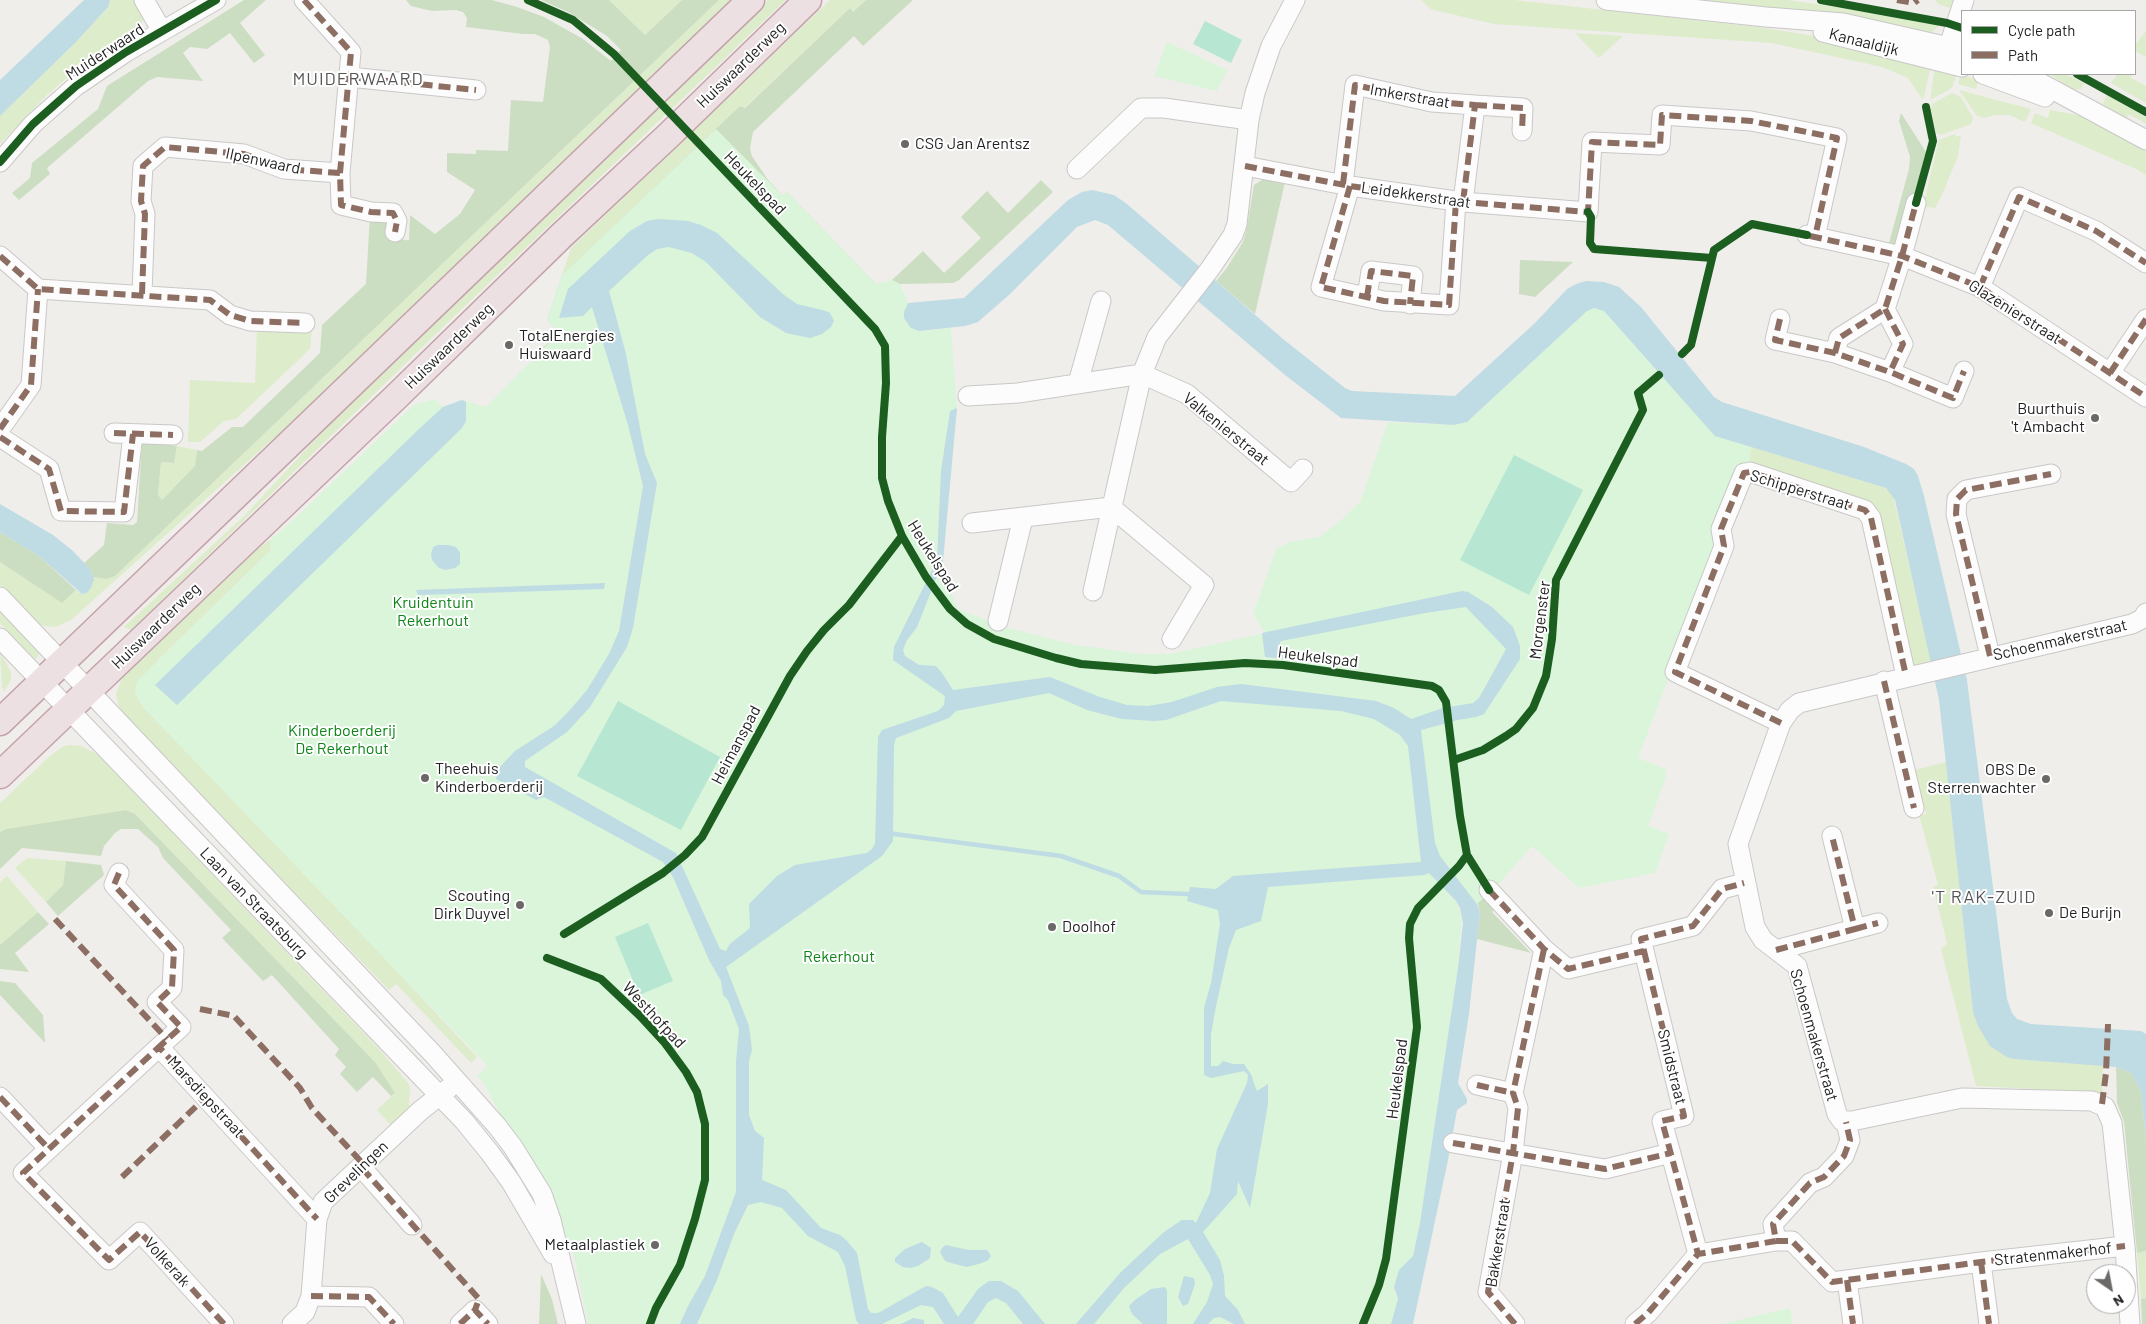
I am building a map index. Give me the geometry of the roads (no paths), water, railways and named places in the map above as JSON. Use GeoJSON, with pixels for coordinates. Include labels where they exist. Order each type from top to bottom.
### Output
{"type":"FeatureCollection","features":[{"type":"Feature","properties":{"kind":"highway"},"geometry":{"type":"LineString","coordinates":[[0,722],[751,0]]}},
{"type":"Feature","properties":{"kind":"highway","name":"Huiswaarderweg"},"geometry":{"type":"LineString","coordinates":[[0,775],[398,396],[561,236],[669,135],[808,0]]}},
{"type":"Feature","properties":{"kind":"highway"},"geometry":{"type":"LineString","coordinates":[[546,276],[561,236]]}},
{"type":"Feature","properties":{"kind":"highway"},"geometry":{"type":"LineString","coordinates":[[398,396],[428,392]]}},
{"type":"Feature","properties":{"kind":"street"},"geometry":{"type":"LineString","coordinates":[[144,0],[162,31]]}},
{"type":"Feature","properties":{"kind":"street","name":"Muiderwaard"},"geometry":{"type":"LineString","coordinates":[[0,162],[33,124],[76,86],[126,52],[216,0]]}},
{"type":"Feature","properties":{"kind":"street"},"geometry":{"type":"LineString","coordinates":[[304,0],[351,52],[340,173],[341,205],[371,212],[393,213],[397,221],[395,232]]}},
{"type":"Feature","properties":{"kind":"street"},"geometry":{"type":"LineString","coordinates":[[1093,591],[1142,374],[1157,337],[1210,269],[1228,244],[1235,230],[1245,166],[1249,120],[1255,93],[1268,54],[1296,0]]}},
{"type":"Feature","properties":{"kind":"street","name":"Kanaaldijk"},"geometry":{"type":"LineString","coordinates":[[1606,0],[1843,23],[1952,52],[1961,66]]}},
{"type":"Feature","properties":{"kind":"street"},"geometry":{"type":"LineString","coordinates":[[1952,52],[1961,13]]}},
{"type":"Feature","properties":{"kind":"street"},"geometry":{"type":"LineString","coordinates":[[1986,75],[2045,97],[2088,108]]}},
{"type":"Feature","properties":{"kind":"street"},"geometry":{"type":"LineString","coordinates":[[2026,75],[2146,140]]}},
{"type":"Feature","properties":{"kind":"street"},"geometry":{"type":"LineString","coordinates":[[349,78],[476,90]]}},
{"type":"Feature","properties":{"kind":"street","name":"Imkerstraat"},"geometry":{"type":"LineString","coordinates":[[1346,185],[1355,86],[1432,102],[1523,108],[1522,131]]}},
{"type":"Feature","properties":{"kind":"street"},"geometry":{"type":"LineString","coordinates":[[1346,185],[1322,287],[1410,304],[1449,305],[1460,201],[1475,105]]}},
{"type":"Feature","properties":{"kind":"street"},"geometry":{"type":"LineString","coordinates":[[1077,169],[1140,108],[1164,108],[1249,120]]}},
{"type":"Feature","properties":{"kind":"street","name":"Leidekkerstraat"},"geometry":{"type":"LineString","coordinates":[[1245,166],[1346,185],[1460,201],[1588,212],[1592,142],[1660,145],[1662,115],[1751,121],[1837,138],[1811,236]]}},
{"type":"Feature","properties":{"kind":"street","name":"Ilpenwaard"},"geometry":{"type":"LineString","coordinates":[[142,294],[144,214],[140,201],[143,166],[165,147],[244,154],[284,168],[340,173]]}},
{"type":"Feature","properties":{"kind":"street"},"geometry":{"type":"LineString","coordinates":[[1980,287],[2018,197],[2096,231],[2146,263]]}},
{"type":"Feature","properties":{"kind":"street"},"geometry":{"type":"LineString","coordinates":[[1835,353],[1839,338],[1885,309],[1916,203]]}},
{"type":"Feature","properties":{"kind":"street","name":"Glazenierstraat"},"geometry":{"type":"LineString","coordinates":[[1811,236],[1902,256],[1980,287],[2146,397]]}},
{"type":"Feature","properties":{"kind":"street"},"geometry":{"type":"LineString","coordinates":[[0,256],[38,289],[142,294],[210,300],[230,315],[250,321],[305,323]]}},
{"type":"Feature","properties":{"kind":"street"},"geometry":{"type":"LineString","coordinates":[[1367,297],[1371,271],[1413,276],[1410,304]]}},
{"type":"Feature","properties":{"kind":"street"},"geometry":{"type":"LineString","coordinates":[[0,429],[31,385],[38,289]]}},
{"type":"Feature","properties":{"kind":"street"},"geometry":{"type":"LineString","coordinates":[[1078,383],[1101,301]]}},
{"type":"Feature","properties":{"kind":"street"},"geometry":{"type":"LineString","coordinates":[[1885,309],[1903,344],[1890,372]]}},
{"type":"Feature","properties":{"kind":"street"},"geometry":{"type":"LineString","coordinates":[[1780,319],[1775,340],[1835,353],[1890,372],[1953,398],[1964,371]]}},
{"type":"Feature","properties":{"kind":"street"},"geometry":{"type":"LineString","coordinates":[[2110,373],[2146,319]]}},
{"type":"Feature","properties":{"kind":"street"},"geometry":{"type":"LineString","coordinates":[[968,396],[1018,393],[1142,374]]}},
{"type":"Feature","properties":{"kind":"street","name":"Valkenierstraat"},"geometry":{"type":"LineString","coordinates":[[1142,374],[1187,394],[1291,482],[1302,469]]}},
{"type":"Feature","properties":{"kind":"street"},"geometry":{"type":"LineString","coordinates":[[114,433],[173,435]]}},
{"type":"Feature","properties":{"kind":"street"},"geometry":{"type":"LineString","coordinates":[[0,437],[49,469],[61,511],[124,512],[133,434]]}},
{"type":"Feature","properties":{"kind":"street","name":"Schipperstraat"},"geometry":{"type":"LineString","coordinates":[[1781,723],[1675,672],[1724,546],[1721,529],[1744,473],[1750,472],[1864,510],[1871,518],[1906,676]]}},
{"type":"Feature","properties":{"kind":"street"},"geometry":{"type":"LineString","coordinates":[[1990,656],[1956,514],[1957,498],[1966,490],[2051,474]]}},
{"type":"Feature","properties":{"kind":"street"},"geometry":{"type":"LineString","coordinates":[[972,523],[1111,507],[1204,585],[1172,639]]}},
{"type":"Feature","properties":{"kind":"street"},"geometry":{"type":"LineString","coordinates":[[998,621],[1023,518]]}},
{"type":"Feature","properties":{"kind":"street"},"geometry":{"type":"LineString","coordinates":[[0,597],[89,690]]}},
{"type":"Feature","properties":{"kind":"street","name":"Schoenmakerstraat"},"geometry":{"type":"LineString","coordinates":[[2130,1324],[2125,1246],[2112,1124],[2105,1107],[2097,1102],[1962,1098],[1846,1122],[1839,1118],[1800,973],[1793,962],[1763,940],[1755,927],[1738,854],[1738,840],[1781,723],[1790,710],[1799,702],[2132,624],[2142,619],[2146,613]]}},
{"type":"Feature","properties":{"kind":"street"},"geometry":{"type":"LineString","coordinates":[[0,638],[68,710]]}},
{"type":"Feature","properties":{"kind":"street"},"geometry":{"type":"LineString","coordinates":[[1884,681],[1914,808]]}},
{"type":"Feature","properties":{"kind":"street","name":"Laan van Straatsburg"},"geometry":{"type":"LineString","coordinates":[[89,690],[457,1081],[514,1147],[542,1194],[551,1220],[576,1324]]}},
{"type":"Feature","properties":{"kind":"street","name":"Laan van Straatsburg"},"geometry":{"type":"LineString","coordinates":[[68,710],[442,1096],[490,1153],[511,1182],[565,1275]]}},
{"type":"Feature","properties":{"kind":"street"},"geometry":{"type":"LineString","coordinates":[[1832,836],[1855,928]]}},
{"type":"Feature","properties":{"kind":"street"},"geometry":{"type":"LineString","coordinates":[[119,873],[114,885],[174,950],[172,988],[157,1002],[181,1027],[159,1047]]}},
{"type":"Feature","properties":{"kind":"street"},"geometry":{"type":"LineString","coordinates":[[1489,890],[1544,949],[1568,969],[1644,951],[1641,939],[1694,926],[1722,889],[1744,883]]}},
{"type":"Feature","properties":{"kind":"street","name":"Schoenmakerstraat"},"geometry":{"type":"LineString","coordinates":[[1776,950],[1878,923]]}},
{"type":"Feature","properties":{"kind":"street","name":"Bakkerstraat"},"geometry":{"type":"LineString","coordinates":[[1515,1324],[1488,1292],[1513,1153],[1518,1108],[1513,1093],[1544,949]]}},
{"type":"Feature","properties":{"kind":"street","name":"Smidstraat"},"geometry":{"type":"LineString","coordinates":[[1644,951],[1684,1116],[1662,1121],[1698,1254]]}},
{"type":"Feature","properties":{"kind":"street","name":"Marsdiepstraat"},"geometry":{"type":"LineString","coordinates":[[23,1173],[159,1047],[317,1219]]}},
{"type":"Feature","properties":{"kind":"street"},"geometry":{"type":"LineString","coordinates":[[442,1096],[457,1081]]}},
{"type":"Feature","properties":{"kind":"street"},"geometry":{"type":"LineString","coordinates":[[1477,1085],[1513,1093]]}},
{"type":"Feature","properties":{"kind":"street","name":"Grevelingen"},"geometry":{"type":"LineString","coordinates":[[292,1324],[305,1312],[311,1296],[317,1219],[324,1202],[420,1111],[442,1096]]}},
{"type":"Feature","properties":{"kind":"street"},"geometry":{"type":"LineString","coordinates":[[0,1097],[49,1148]]}},
{"type":"Feature","properties":{"kind":"street"},"geometry":{"type":"LineString","coordinates":[[1635,1324],[1648,1312],[1698,1254],[1776,1241],[1773,1224],[1810,1183],[1824,1178],[1844,1156],[1850,1140],[1846,1122]]}},
{"type":"Feature","properties":{"kind":"street"},"geometry":{"type":"LineString","coordinates":[[1453,1143],[1605,1169],[1671,1153]]}},
{"type":"Feature","properties":{"kind":"street"},"geometry":{"type":"LineString","coordinates":[[362,1168],[412,1225]]}},
{"type":"Feature","properties":{"kind":"street","name":"Volkerak"},"geometry":{"type":"LineString","coordinates":[[23,1173],[109,1260],[140,1232],[224,1324]]}},
{"type":"Feature","properties":{"kind":"street","name":"Stratenmakerhof"},"geometry":{"type":"LineString","coordinates":[[1776,1241],[1792,1241],[1832,1282],[1980,1262],[2125,1246]]}},
{"type":"Feature","properties":{"kind":"street","name":"Stratenmakerhof"},"geometry":{"type":"LineString","coordinates":[[1980,1262],[1989,1324]]}},
{"type":"Feature","properties":{"kind":"street"},"geometry":{"type":"LineString","coordinates":[[1848,1280],[1853,1324]]}},
{"type":"Feature","properties":{"kind":"street"},"geometry":{"type":"LineString","coordinates":[[311,1296],[369,1297],[394,1324]]}},
{"type":"Feature","properties":{"kind":"street"},"geometry":{"type":"LineString","coordinates":[[460,1324],[475,1310],[488,1324]]}},
{"type":"Feature","properties":{"kind":"water"},"geometry":{"type":"Polygon","coordinates":[[[84,0],[110,0],[108,7],[76,42],[0,116],[0,80],[84,0]]]}},
{"type":"Feature","properties":{"kind":"water"},"geometry":{"type":"Polygon","coordinates":[[[1092,190],[1114,195],[1127,204],[1283,339],[1345,388],[1352,391],[1455,396],[1535,323],[1567,289],[1586,281],[1604,282],[1619,287],[1641,307],[1714,397],[1722,402],[1864,447],[1914,469],[1924,496],[1967,680],[2007,999],[2012,1013],[2017,1019],[2031,1024],[2141,1031],[2146,1034],[2146,1140],[2141,1091],[2131,1073],[2116,1067],[2007,1057],[1990,1046],[1978,1026],[1973,1012],[1939,700],[1895,500],[1886,488],[1715,436],[1604,311],[1594,308],[1587,311],[1467,422],[1454,425],[1341,418],[1285,375],[1108,225],[1095,220],[1077,227],[1009,295],[978,322],[965,326],[919,331],[911,328],[904,318],[904,312],[908,303],[964,298],[1068,200],[1082,192],[1092,190]]]}},
{"type":"Feature","properties":{"kind":"water"},"geometry":{"type":"Polygon","coordinates":[[[658,219],[688,221],[717,233],[784,295],[797,304],[830,313],[834,321],[831,327],[822,334],[810,338],[786,333],[760,317],[706,262],[692,253],[669,247],[657,249],[648,255],[609,291],[626,354],[645,454],[657,483],[633,628],[627,647],[590,707],[567,732],[525,761],[525,767],[676,853],[720,949],[726,951],[730,944],[750,928],[749,904],[777,876],[795,865],[867,853],[872,849],[875,844],[878,737],[882,730],[938,711],[944,705],[945,696],[893,660],[894,647],[937,560],[941,471],[950,411],[957,408],[943,561],[917,627],[907,640],[903,650],[905,656],[919,665],[936,666],[953,690],[1050,677],[1100,697],[1127,705],[1148,706],[1172,702],[1217,687],[1241,684],[1376,701],[1394,708],[1411,719],[1443,708],[1473,703],[1479,698],[1506,649],[1466,607],[1425,613],[1281,641],[1281,650],[1286,659],[1265,657],[1262,633],[1462,591],[1468,592],[1492,607],[1513,627],[1520,646],[1520,659],[1484,714],[1421,730],[1435,843],[1440,856],[1477,904],[1480,912],[1469,1014],[1458,1083],[1467,1099],[1467,1103],[1457,1110],[1413,1324],[1391,1324],[1398,1299],[1394,1287],[1399,1270],[1413,1256],[1420,1223],[1463,923],[1460,908],[1456,901],[1429,873],[1424,875],[1268,887],[1261,921],[1236,930],[1229,948],[1216,1006],[1211,1034],[1211,1066],[1218,1066],[1223,1061],[1233,1064],[1244,1064],[1252,1076],[1257,1091],[1268,1084],[1268,1104],[1250,1208],[1238,1181],[1237,1194],[1203,1232],[1220,1260],[1224,1276],[1225,1296],[1238,1310],[1245,1324],[1234,1324],[1220,1317],[1214,1318],[1208,1324],[1193,1324],[1207,1302],[1213,1284],[1210,1275],[1188,1239],[1160,1254],[1124,1288],[1094,1324],[1076,1324],[1121,1272],[1164,1232],[1182,1220],[1193,1220],[1196,1223],[1210,1193],[1217,1149],[1247,1083],[1248,1075],[1244,1071],[1211,1078],[1204,1075],[1204,1008],[1211,983],[1220,924],[1218,910],[1187,901],[1190,887],[1216,889],[1233,876],[1421,862],[1408,746],[1400,735],[1374,719],[1341,711],[1221,701],[1166,720],[1122,719],[1087,710],[1049,693],[956,711],[949,718],[896,738],[894,745],[893,841],[882,856],[726,967],[749,1026],[752,1050],[749,1061],[749,1115],[755,1131],[764,1138],[762,1180],[786,1190],[821,1228],[840,1235],[857,1253],[868,1309],[871,1313],[878,1313],[926,1286],[943,1293],[958,1317],[978,1289],[989,1281],[1001,1281],[1018,1291],[1045,1324],[1023,1324],[1006,1303],[996,1298],[988,1302],[973,1324],[944,1324],[933,1307],[921,1305],[882,1324],[859,1324],[856,1320],[845,1266],[838,1252],[808,1236],[782,1208],[761,1202],[748,1205],[697,1324],[680,1324],[705,1276],[736,1192],[736,1061],[739,1029],[728,1000],[723,995],[721,981],[709,960],[673,877],[663,862],[544,797],[536,800],[496,779],[499,768],[515,751],[554,726],[587,690],[609,654],[619,631],[643,486],[628,425],[592,307],[583,316],[559,318],[568,289],[630,231],[647,221],[658,219]]]}},
{"type":"Feature","properties":{"kind":"water"},"geometry":{"type":"Polygon","coordinates":[[[462,400],[466,402],[466,421],[462,428],[177,705],[155,685],[418,430],[443,407],[462,400]]]}},
{"type":"Feature","properties":{"kind":"water"},"geometry":{"type":"Polygon","coordinates":[[[0,504],[53,535],[73,551],[91,570],[94,579],[87,593],[82,594],[39,556],[0,532],[0,504]]]}},
{"type":"Feature","properties":{"kind":"water"},"geometry":{"type":"Polygon","coordinates":[[[438,545],[456,547],[460,553],[460,564],[455,568],[446,570],[439,568],[432,560],[431,554],[433,547],[438,545]]]}},
{"type":"Feature","properties":{"kind":"water"},"geometry":{"type":"Polygon","coordinates":[[[605,583],[604,589],[418,595],[416,590],[605,583]]]}},
{"type":"Feature","properties":{"kind":"water"},"geometry":{"type":"Polygon","coordinates":[[[922,1242],[931,1248],[930,1258],[918,1266],[910,1268],[903,1267],[895,1262],[895,1258],[905,1249],[922,1242]]]}},
{"type":"Feature","properties":{"kind":"water"},"geometry":{"type":"Polygon","coordinates":[[[946,1245],[968,1250],[987,1250],[991,1256],[982,1263],[967,1267],[945,1261],[940,1252],[946,1245]]]}},
{"type":"Feature","properties":{"kind":"water"},"geometry":{"type":"Polygon","coordinates":[[[1184,1276],[1194,1278],[1195,1284],[1188,1304],[1183,1306],[1178,1297],[1184,1276]]]}},
{"type":"Feature","properties":{"kind":"water"},"geometry":{"type":"Polygon","coordinates":[[[1165,1287],[1167,1291],[1167,1324],[1143,1324],[1132,1314],[1129,1306],[1151,1289],[1165,1287]]]}},
{"type":"Feature","properties":{"kind":"water"},"geometry":{"type":"Polygon","coordinates":[[[913,1318],[924,1320],[924,1324],[901,1324],[913,1318]]]}},
{"type":"Feature","properties":{"kind":"waterway"},"geometry":{"type":"LineString","coordinates":[[887,833],[1061,856],[1119,876],[1141,892],[1188,894]]}},
{"type":"Feature","properties":{"kind":"place","name":"CSG Jan Arentsz"},"geometry":{"type":"Point","coordinates":[905,144]}},
{"type":"Feature","properties":{"kind":"place","name":"TotalEnergies Huiswaard"},"geometry":{"type":"Point","coordinates":[509,345]}},
{"type":"Feature","properties":{"kind":"place","name":"Buurthuis 't Ambacht"},"geometry":{"type":"Point","coordinates":[2095,418]}},
{"type":"Feature","properties":{"kind":"place","name":"Theehuis Kinderboerderij"},"geometry":{"type":"Point","coordinates":[425,778]}},
{"type":"Feature","properties":{"kind":"place","name":"OBS De Sterrenwachter"},"geometry":{"type":"Point","coordinates":[2046,779]}},
{"type":"Feature","properties":{"kind":"place","name":"Scouting Dirk Duyvel"},"geometry":{"type":"Point","coordinates":[520,905]}},
{"type":"Feature","properties":{"kind":"place","name":"De Burijn"},"geometry":{"type":"Point","coordinates":[2049,913]}},
{"type":"Feature","properties":{"kind":"place","name":"Doolhof"},"geometry":{"type":"Point","coordinates":[1052,927]}},
{"type":"Feature","properties":{"kind":"place","name":"Metaalplastiek"},"geometry":{"type":"Point","coordinates":[655,1245]}},
{"type":"Feature","properties":{"kind":"district","name":"MUIDERWAARD"},"geometry":{"type":"Point","coordinates":[358,79]}},
{"type":"Feature","properties":{"kind":"district","name":"'T RAK-ZUID"},"geometry":{"type":"Point","coordinates":[1984,897]}},
{"type":"Feature","properties":{"kind":"park label","name":"Kruidentuin Rekerhout"},"geometry":{"type":"Point","coordinates":[433,612]}},
{"type":"Feature","properties":{"kind":"park label","name":"Kinderboerderij De Rekerhout"},"geometry":{"type":"Point","coordinates":[342,740]}},
{"type":"Feature","properties":{"kind":"park label","name":"Rekerhout"},"geometry":{"type":"Point","coordinates":[839,957]}}]}
